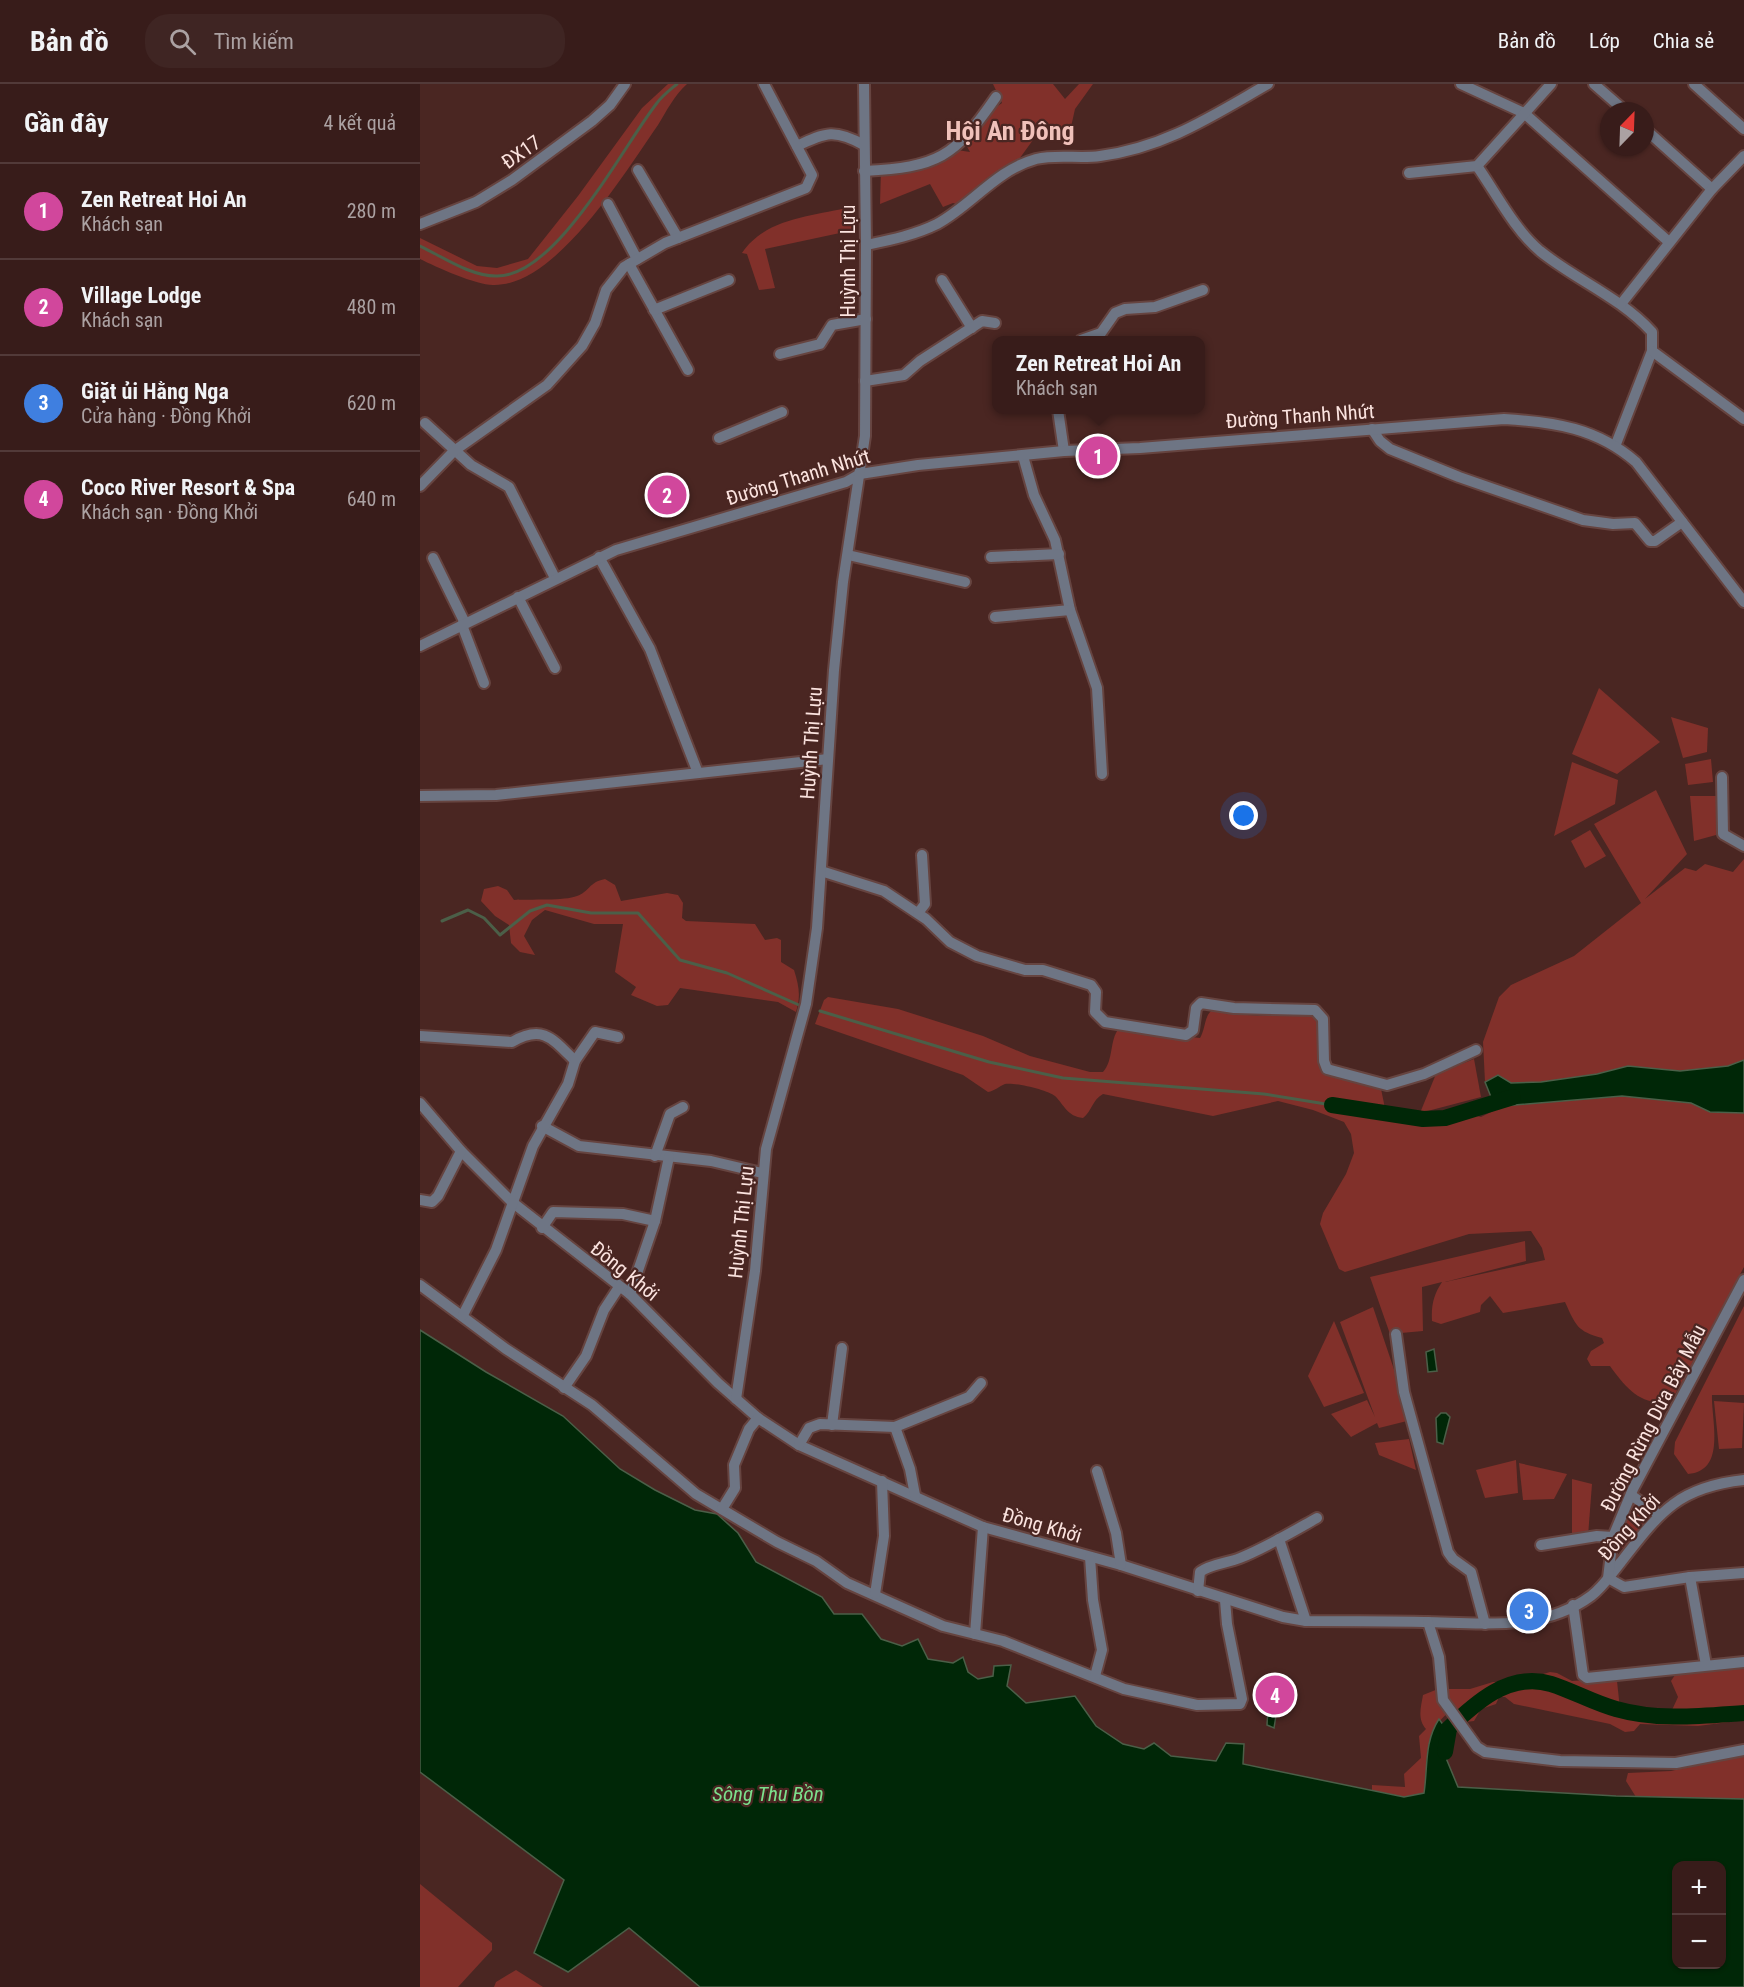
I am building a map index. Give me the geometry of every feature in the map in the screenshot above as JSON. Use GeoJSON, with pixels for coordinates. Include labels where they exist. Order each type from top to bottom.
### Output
{"type":"FeatureCollection","features":[{"type":"Feature","properties":{"kind":"street","name":"ĐX17"},"geometry":{"type":"LineString","coordinates":[[420,224],[476,202],[512,180],[592,121],[610,105],[626,84]]}},
{"type":"Feature","properties":{"kind":"street"},"geometry":{"type":"LineString","coordinates":[[420,486],[454,451],[547,385],[582,346],[596,323],[606,290],[633,262],[678,238],[806,188],[812,176],[764,84]]}},
{"type":"Feature","properties":{"kind":"street","name":"Huỳnh Thị Lựu"},"geometry":{"type":"LineString","coordinates":[[736,1399],[755,1271],[762,1173],[771,1126],[808,992],[817,928],[828,759],[848,555],[865,436],[867,245],[864,84]]}},
{"type":"Feature","properties":{"kind":"street"},"geometry":{"type":"LineString","coordinates":[[867,245],[904,237],[937,224],[987,185],[1021,165],[1037,159],[1100,156],[1167,139],[1196,127],[1268,84]]}},
{"type":"Feature","properties":{"kind":"street"},"geometry":{"type":"LineString","coordinates":[[1461,84],[1524,113],[1669,242]]}},
{"type":"Feature","properties":{"kind":"street"},"geometry":{"type":"LineString","coordinates":[[1408,173],[1477,166],[1551,84]]}},
{"type":"Feature","properties":{"kind":"street"},"geometry":{"type":"LineString","coordinates":[[1594,84],[1614,102]]}},
{"type":"Feature","properties":{"kind":"street"},"geometry":{"type":"LineString","coordinates":[[1694,84],[1744,129]]}},
{"type":"Feature","properties":{"kind":"street"},"geometry":{"type":"LineString","coordinates":[[864,171],[909,169],[939,158],[957,147],[970,135],[996,97]]}},
{"type":"Feature","properties":{"kind":"street"},"geometry":{"type":"LineString","coordinates":[[796,146],[821,135],[834,133],[864,145]]}},
{"type":"Feature","properties":{"kind":"street"},"geometry":{"type":"LineString","coordinates":[[1654,137],[1712,189]]}},
{"type":"Feature","properties":{"kind":"street"},"geometry":{"type":"LineString","coordinates":[[1621,304],[1712,189],[1744,156]]}},
{"type":"Feature","properties":{"kind":"street"},"geometry":{"type":"LineString","coordinates":[[1477,166],[1526,236],[1540,250],[1621,304],[1652,332],[1652,351],[1616,444]]}},
{"type":"Feature","properties":{"kind":"street"},"geometry":{"type":"LineString","coordinates":[[639,170],[678,238]]}},
{"type":"Feature","properties":{"kind":"street"},"geometry":{"type":"LineString","coordinates":[[608,204],[654,309],[688,370]]}},
{"type":"Feature","properties":{"kind":"street"},"geometry":{"type":"LineString","coordinates":[[654,309],[729,280]]}},
{"type":"Feature","properties":{"kind":"street"},"geometry":{"type":"LineString","coordinates":[[942,280],[972,328]]}},
{"type":"Feature","properties":{"kind":"street"},"geometry":{"type":"LineString","coordinates":[[1092,336],[1101,333],[1115,313],[1125,309],[1155,307],[1203,290]]}},
{"type":"Feature","properties":{"kind":"street"},"geometry":{"type":"LineString","coordinates":[[780,354],[820,344],[832,325],[866,319]]}},
{"type":"Feature","properties":{"kind":"street"},"geometry":{"type":"LineString","coordinates":[[865,381],[904,375],[982,321],[995,323]]}},
{"type":"Feature","properties":{"kind":"street"},"geometry":{"type":"LineString","coordinates":[[1652,351],[1744,419]]}},
{"type":"Feature","properties":{"kind":"street"},"geometry":{"type":"LineString","coordinates":[[718,438],[782,412]]}},
{"type":"Feature","properties":{"kind":"street"},"geometry":{"type":"LineString","coordinates":[[1059,414],[1064,451]]}},
{"type":"Feature","properties":{"kind":"street","name":"Đường Thanh Nhứt"},"geometry":{"type":"LineString","coordinates":[[420,646],[599,557],[634,544],[846,482],[860,474],[918,465],[1064,451],[1140,448],[1504,419],[1533,420],[1590,433],[1616,444],[1636,462],[1744,602]]}},
{"type":"Feature","properties":{"kind":"street"},"geometry":{"type":"LineString","coordinates":[[425,423],[471,465],[509,487],[555,578]]}},
{"type":"Feature","properties":{"kind":"street"},"geometry":{"type":"LineString","coordinates":[[1372,429],[1384,446],[1432,467],[1583,520],[1613,524],[1635,523],[1650,541],[1655,541],[1682,522]]}},
{"type":"Feature","properties":{"kind":"street"},"geometry":{"type":"LineString","coordinates":[[1023,456],[1034,495],[1056,540],[1070,610],[1097,688],[1102,774]]}},
{"type":"Feature","properties":{"kind":"street"},"geometry":{"type":"LineString","coordinates":[[991,557],[1059,554]]}},
{"type":"Feature","properties":{"kind":"street"},"geometry":{"type":"LineString","coordinates":[[848,555],[965,582]]}},
{"type":"Feature","properties":{"kind":"street"},"geometry":{"type":"LineString","coordinates":[[599,557],[650,649],[698,773]]}},
{"type":"Feature","properties":{"kind":"street"},"geometry":{"type":"LineString","coordinates":[[433,558],[464,624],[484,683]]}},
{"type":"Feature","properties":{"kind":"street"},"geometry":{"type":"LineString","coordinates":[[518,597],[555,668]]}},
{"type":"Feature","properties":{"kind":"street"},"geometry":{"type":"LineString","coordinates":[[995,617],[1070,610]]}},
{"type":"Feature","properties":{"kind":"street"},"geometry":{"type":"LineString","coordinates":[[420,796],[496,795],[828,759]]}},
{"type":"Feature","properties":{"kind":"street"},"geometry":{"type":"LineString","coordinates":[[1722,777],[1723,834],[1744,846]]}},
{"type":"Feature","properties":{"kind":"street"},"geometry":{"type":"LineString","coordinates":[[918,913],[925,904],[922,855]]}},
{"type":"Feature","properties":{"kind":"street"},"geometry":{"type":"LineString","coordinates":[[821,871],[870,884],[918,913],[950,942],[977,956],[1025,970],[1043,970],[1091,985],[1096,992],[1095,1012],[1105,1022],[1186,1035],[1193,1030],[1195,1010],[1201,1004],[1234,1008],[1315,1010],[1323,1019],[1324,1061],[1327,1070],[1384,1085],[1424,1074],[1476,1050]]}},
{"type":"Feature","properties":{"kind":"street"},"geometry":{"type":"LineString","coordinates":[[463,1316],[496,1250],[542,1126],[568,1084],[575,1060],[595,1032],[618,1037]]}},
{"type":"Feature","properties":{"kind":"street"},"geometry":{"type":"LineString","coordinates":[[420,1036],[512,1042],[525,1034],[549,1036],[575,1060]]}},
{"type":"Feature","properties":{"kind":"street","name":"Đồng Khởi"},"geometry":{"type":"LineString","coordinates":[[420,1103],[461,1151],[512,1203],[630,1294],[736,1399],[758,1418],[799,1445],[983,1527],[1121,1565],[1225,1600],[1306,1621],[1485,1624],[1528,1622],[1591,1596],[1659,1515],[1696,1489],[1720,1482],[1744,1480]]}},
{"type":"Feature","properties":{"kind":"street"},"geometry":{"type":"LineString","coordinates":[[655,1156],[670,1114],[683,1107]]}},
{"type":"Feature","properties":{"kind":"street"},"geometry":{"type":"LineString","coordinates":[[542,1126],[579,1146],[711,1161],[762,1173]]}},
{"type":"Feature","properties":{"kind":"street"},"geometry":{"type":"LineString","coordinates":[[420,1200],[432,1202],[438,1196],[461,1151]]}},
{"type":"Feature","properties":{"kind":"street"},"geometry":{"type":"LineString","coordinates":[[630,1294],[656,1221],[669,1157]]}},
{"type":"Feature","properties":{"kind":"street"},"geometry":{"type":"LineString","coordinates":[[543,1228],[553,1212],[623,1214],[656,1221]]}},
{"type":"Feature","properties":{"kind":"street","name":"Đường Rừng Dừa Bảy Mẫu"},"geometry":{"type":"LineString","coordinates":[[1608,1578],[1614,1537],[1631,1495],[1744,1280]]}},
{"type":"Feature","properties":{"kind":"street"},"geometry":{"type":"LineString","coordinates":[[420,1285],[564,1388],[592,1405],[627,1432],[688,1487],[777,1542],[816,1561],[847,1582],[943,1626],[1004,1641],[1035,1656],[1095,1676],[1124,1689],[1177,1701],[1214,1706],[1240,1704],[1242,1695],[1227,1624],[1225,1600]]}},
{"type":"Feature","properties":{"kind":"street"},"geometry":{"type":"LineString","coordinates":[[564,1388],[586,1356],[604,1310],[619,1287]]}},
{"type":"Feature","properties":{"kind":"street"},"geometry":{"type":"LineString","coordinates":[[1396,1334],[1404,1392],[1448,1552],[1453,1559],[1471,1572],[1485,1624]]}},
{"type":"Feature","properties":{"kind":"street"},"geometry":{"type":"LineString","coordinates":[[832,1425],[842,1348]]}},
{"type":"Feature","properties":{"kind":"street"},"geometry":{"type":"LineString","coordinates":[[799,1445],[809,1428],[832,1425],[895,1427],[969,1397],[981,1383]]}},
{"type":"Feature","properties":{"kind":"street"},"geometry":{"type":"LineString","coordinates":[[722,1509],[735,1488],[734,1465],[749,1429],[758,1418]]}},
{"type":"Feature","properties":{"kind":"street"},"geometry":{"type":"LineString","coordinates":[[895,1427],[910,1469],[915,1495]]}},
{"type":"Feature","properties":{"kind":"street"},"geometry":{"type":"LineString","coordinates":[[1097,1471],[1116,1533],[1121,1565]]}},
{"type":"Feature","properties":{"kind":"street"},"geometry":{"type":"LineString","coordinates":[[875,1594],[884,1531],[882,1481]]}},
{"type":"Feature","properties":{"kind":"street"},"geometry":{"type":"LineString","coordinates":[[1631,1495],[1659,1515]]}},
{"type":"Feature","properties":{"kind":"street"},"geometry":{"type":"LineString","coordinates":[[1198,1591],[1200,1572],[1204,1568],[1227,1563],[1317,1518]]}},
{"type":"Feature","properties":{"kind":"street"},"geometry":{"type":"LineString","coordinates":[[975,1634],[983,1527]]}},
{"type":"Feature","properties":{"kind":"street"},"geometry":{"type":"LineString","coordinates":[[1541,1545],[1597,1536],[1614,1537]]}},
{"type":"Feature","properties":{"kind":"street"},"geometry":{"type":"LineString","coordinates":[[1279,1539],[1306,1621]]}},
{"type":"Feature","properties":{"kind":"street"},"geometry":{"type":"LineString","coordinates":[[1090,1557],[1093,1600],[1102,1650],[1095,1676]]}},
{"type":"Feature","properties":{"kind":"street"},"geometry":{"type":"LineString","coordinates":[[1608,1578],[1624,1587],[1690,1577],[1744,1573]]}},
{"type":"Feature","properties":{"kind":"street"},"geometry":{"type":"LineString","coordinates":[[1690,1577],[1706,1665]]}},
{"type":"Feature","properties":{"kind":"street"},"geometry":{"type":"LineString","coordinates":[[1573,1605],[1583,1675],[1587,1678],[1744,1662]]}},
{"type":"Feature","properties":{"kind":"street"},"geometry":{"type":"LineString","coordinates":[[1428,1622],[1439,1658],[1443,1701],[1469,1736],[1485,1752],[1560,1761],[1677,1763],[1744,1750]]}},
{"type":"Feature","properties":{"kind":"shaded area"},"geometry":{"type":"Polygon","coordinates":[[[668,84],[687,84],[674,98],[608,197],[564,248],[541,267],[517,281],[493,285],[467,279],[420,259],[420,238],[477,266],[497,268],[528,259],[578,196],[642,108],[668,84]]]}},
{"type":"Feature","properties":{"kind":"shaded area"},"geometry":{"type":"Polygon","coordinates":[[[993,84],[1053,84],[1065,99],[1079,84],[1093,84],[1075,109],[1069,136],[1051,132],[1038,133],[1017,162],[959,205],[953,203],[943,207],[930,184],[880,204],[881,169],[957,150],[970,152],[965,143],[975,122],[1002,103],[993,84]]]}},
{"type":"Feature","properties":{"kind":"shaded area"},"geometry":{"type":"Polygon","coordinates":[[[851,207],[854,230],[765,249],[775,288],[759,290],[747,254],[742,253],[752,241],[763,232],[791,220],[851,207]]]}},
{"type":"Feature","properties":{"kind":"shaded area"},"geometry":{"type":"Polygon","coordinates":[[[1599,688],[1660,742],[1617,774],[1572,754],[1599,688]]]}},
{"type":"Feature","properties":{"kind":"shaded area"},"geometry":{"type":"Polygon","coordinates":[[[1671,717],[1708,728],[1707,752],[1683,758],[1671,717]]]}},
{"type":"Feature","properties":{"kind":"shaded area"},"geometry":{"type":"Polygon","coordinates":[[[1711,759],[1713,782],[1688,785],[1685,764],[1711,759]]]}},
{"type":"Feature","properties":{"kind":"shaded area"},"geometry":{"type":"Polygon","coordinates":[[[1572,762],[1618,780],[1615,804],[1554,836],[1572,762]]]}},
{"type":"Feature","properties":{"kind":"shaded area"},"geometry":{"type":"Polygon","coordinates":[[[1656,790],[1687,854],[1645,899],[1685,868],[1696,871],[1705,864],[1733,872],[1744,859],[1744,1060],[1728,1066],[1680,1071],[1628,1066],[1597,1074],[1541,1082],[1511,1083],[1498,1075],[1485,1082],[1483,1042],[1499,997],[1511,985],[1574,956],[1641,903],[1594,824],[1656,790]]]}},
{"type":"Feature","properties":{"kind":"shaded area"},"geometry":{"type":"Polygon","coordinates":[[[1690,796],[1718,796],[1716,835],[1694,841],[1690,796]]]}},
{"type":"Feature","properties":{"kind":"shaded area"},"geometry":{"type":"Polygon","coordinates":[[[1590,830],[1606,856],[1585,868],[1571,841],[1590,830]]]}},
{"type":"Feature","properties":{"kind":"shaded area"},"geometry":{"type":"Polygon","coordinates":[[[605,879],[615,885],[621,901],[667,893],[678,895],[683,903],[682,918],[686,921],[755,924],[765,940],[777,938],[781,940],[781,962],[794,970],[797,981],[799,996],[796,1012],[778,1002],[680,988],[668,1005],[657,1006],[631,995],[636,987],[615,972],[623,924],[594,924],[545,910],[532,920],[524,936],[535,955],[520,952],[511,943],[509,925],[495,916],[481,901],[484,889],[498,886],[507,890],[514,900],[571,898],[605,879]]]}},
{"type":"Feature","properties":{"kind":"shaded area"},"geometry":{"type":"Polygon","coordinates":[[[828,997],[898,1009],[983,1036],[1030,1056],[1090,1072],[1103,1072],[1119,1028],[1200,1038],[1210,1012],[1218,1007],[1229,1012],[1254,1015],[1318,1013],[1327,1068],[1380,1084],[1387,1118],[1420,1123],[1453,1123],[1473,1115],[1481,1117],[1503,1106],[1622,1096],[1691,1103],[1710,1112],[1744,1113],[1744,1267],[1671,1401],[1643,1399],[1628,1388],[1610,1366],[1591,1366],[1587,1359],[1591,1351],[1604,1343],[1602,1338],[1582,1330],[1572,1317],[1565,1302],[1503,1313],[1490,1296],[1481,1305],[1480,1312],[1441,1324],[1432,1321],[1432,1315],[1434,1300],[1442,1282],[1422,1287],[1423,1331],[1390,1334],[1370,1277],[1525,1241],[1526,1261],[1445,1282],[1545,1260],[1542,1248],[1531,1231],[1469,1234],[1345,1272],[1339,1269],[1320,1224],[1323,1213],[1346,1174],[1354,1153],[1351,1134],[1344,1122],[1313,1110],[1278,1101],[1213,1116],[1103,1094],[1096,1099],[1083,1118],[1078,1117],[1070,1113],[1055,1096],[1046,1091],[1023,1085],[1005,1084],[988,1092],[963,1075],[815,1024],[824,1000],[828,997]]]}},
{"type":"Feature","properties":{"kind":"shaded area"},"geometry":{"type":"Polygon","coordinates":[[[1474,1059],[1481,1097],[1420,1113],[1436,1074],[1474,1059]]]}},
{"type":"Feature","properties":{"kind":"shaded area"},"geometry":{"type":"Polygon","coordinates":[[[1744,1306],[1744,1395],[1712,1395],[1714,1443],[1712,1454],[1708,1464],[1700,1471],[1688,1474],[1674,1454],[1675,1442],[1744,1306]]]}},
{"type":"Feature","properties":{"kind":"shaded area"},"geometry":{"type":"Polygon","coordinates":[[[1373,1307],[1411,1420],[1379,1428],[1377,1423],[1351,1437],[1331,1414],[1367,1400],[1375,1417],[1340,1322],[1373,1307]]]}},
{"type":"Feature","properties":{"kind":"shaded area"},"geometry":{"type":"Polygon","coordinates":[[[1334,1321],[1364,1393],[1324,1407],[1308,1376],[1334,1321]]]}},
{"type":"Feature","properties":{"kind":"shaded area"},"geometry":{"type":"Polygon","coordinates":[[[1714,1401],[1744,1403],[1742,1448],[1719,1449],[1714,1401]]]}},
{"type":"Feature","properties":{"kind":"shaded area"},"geometry":{"type":"Polygon","coordinates":[[[1409,1439],[1416,1470],[1379,1455],[1375,1443],[1409,1439]]]}},
{"type":"Feature","properties":{"kind":"shaded area"},"geometry":{"type":"Polygon","coordinates":[[[1516,1460],[1518,1493],[1485,1498],[1476,1470],[1516,1460]]]}},
{"type":"Feature","properties":{"kind":"shaded area"},"geometry":{"type":"Polygon","coordinates":[[[1519,1463],[1567,1474],[1554,1499],[1523,1500],[1519,1463]]]}},
{"type":"Feature","properties":{"kind":"shaded area"},"geometry":{"type":"Polygon","coordinates":[[[1572,1479],[1592,1484],[1588,1536],[1572,1536],[1572,1479]]]}},
{"type":"Feature","properties":{"kind":"shaded area"},"geometry":{"type":"Polygon","coordinates":[[[1633,1503],[1649,1517],[1623,1548],[1616,1544],[1633,1503]]]}},
{"type":"Feature","properties":{"kind":"shaded area"},"geometry":{"type":"Polygon","coordinates":[[[1744,1666],[1744,1720],[1698,1726],[1640,1724],[1634,1731],[1625,1732],[1610,1724],[1514,1704],[1505,1697],[1499,1697],[1496,1704],[1481,1709],[1474,1721],[1466,1722],[1453,1709],[1443,1718],[1431,1736],[1424,1793],[1404,1797],[1372,1791],[1372,1785],[1405,1787],[1404,1774],[1421,1758],[1419,1736],[1426,1729],[1421,1717],[1423,1695],[1438,1689],[1470,1689],[1493,1682],[1520,1681],[1550,1672],[1572,1681],[1614,1678],[1617,1681],[1620,1709],[1641,1712],[1672,1710],[1678,1697],[1671,1681],[1677,1672],[1744,1666]]]}},
{"type":"Feature","properties":{"kind":"shaded area"},"geometry":{"type":"Polygon","coordinates":[[[1744,1754],[1744,1799],[1636,1797],[1626,1781],[1628,1773],[1671,1771],[1744,1754]]]}},
{"type":"Feature","properties":{"kind":"shaded area"},"geometry":{"type":"Polygon","coordinates":[[[420,1884],[492,1943],[492,1950],[458,1987],[420,1987],[420,1884]]]}},
{"type":"Feature","properties":{"kind":"shaded area"},"geometry":{"type":"Polygon","coordinates":[[[516,1970],[543,1987],[494,1987],[496,1982],[516,1970]]]}},
{"type":"Feature","properties":{"kind":"water"},"geometry":{"type":"Polygon","coordinates":[[[1744,1060],[1744,1113],[1710,1112],[1691,1103],[1622,1096],[1503,1106],[1493,1102],[1485,1082],[1498,1075],[1511,1083],[1541,1082],[1597,1074],[1628,1066],[1680,1071],[1728,1066],[1744,1060]]]}},
{"type":"Feature","properties":{"kind":"water","name":"Sông Thu Bồn"},"geometry":{"type":"Polygon","coordinates":[[[420,1330],[486,1372],[563,1416],[620,1469],[695,1510],[717,1514],[738,1533],[756,1562],[822,1597],[834,1614],[862,1614],[881,1639],[902,1646],[918,1639],[928,1659],[953,1663],[963,1657],[968,1672],[978,1679],[993,1676],[994,1666],[1011,1665],[1007,1686],[1026,1703],[1075,1696],[1096,1726],[1123,1744],[1144,1749],[1154,1743],[1171,1756],[1216,1761],[1226,1743],[1244,1744],[1243,1764],[1404,1797],[1424,1793],[1429,1746],[1439,1719],[1454,1740],[1446,1758],[1458,1787],[1616,1796],[1744,1799],[1744,1987],[700,1987],[629,1928],[568,1972],[534,1953],[564,1880],[420,1772],[420,1330]]]}},
{"type":"Feature","properties":{"kind":"water"},"geometry":{"type":"Polygon","coordinates":[[[1434,1349],[1437,1371],[1428,1372],[1426,1352],[1434,1349]]]}},
{"type":"Feature","properties":{"kind":"water"},"geometry":{"type":"Polygon","coordinates":[[[1441,1413],[1446,1413],[1450,1417],[1443,1444],[1437,1442],[1436,1418],[1441,1413]]]}},
{"type":"Feature","properties":{"kind":"water"},"geometry":{"type":"Polygon","coordinates":[[[1272,1705],[1277,1709],[1274,1728],[1267,1725],[1268,1707],[1272,1705]]]}},
{"type":"Feature","properties":{"kind":"waterway"},"geometry":{"type":"LineString","coordinates":[[420,246],[476,273],[496,276],[519,271],[542,256],[564,233],[607,177],[657,103],[677,84]]}},
{"type":"Feature","properties":{"kind":"waterway"},"geometry":{"type":"LineString","coordinates":[[442,921],[468,910],[484,918],[500,935],[530,911],[547,905],[591,913],[638,913],[680,960],[727,973],[799,1005]]}},
{"type":"Feature","properties":{"kind":"waterway"},"geometry":{"type":"LineString","coordinates":[[820,1011],[989,1062],[1063,1078],[1264,1094],[1332,1105]]}},
{"type":"Feature","properties":{"kind":"waterway"},"geometry":{"type":"LineString","coordinates":[[1332,1105],[1423,1119],[1445,1118],[1513,1097]]}},
{"type":"Feature","properties":{"kind":"waterway"},"geometry":{"type":"LineString","coordinates":[[1445,1752],[1449,1729],[1447,1730],[1457,1720],[1493,1692],[1521,1682],[1536,1681],[1551,1684],[1632,1713],[1680,1717],[1744,1713]]}},
{"type":"Feature","properties":{"kind":"place","name":"Zen Retreat Hoi An"},"geometry":{"type":"Point","coordinates":[1098,456]}},
{"type":"Feature","properties":{"kind":"place","name":"Village Lodge"},"geometry":{"type":"Point","coordinates":[667,495]}},
{"type":"Feature","properties":{"kind":"place","name":"Giặt ủi Hằng Nga"},"geometry":{"type":"Point","coordinates":[1529,1611]}},
{"type":"Feature","properties":{"kind":"place","name":"Coco River Resort & Spa"},"geometry":{"type":"Point","coordinates":[1275,1695]}},
{"type":"Feature","properties":{"kind":"district","name":"Hội An Đông"},"geometry":{"type":"Point","coordinates":[1010,131]}}]}
